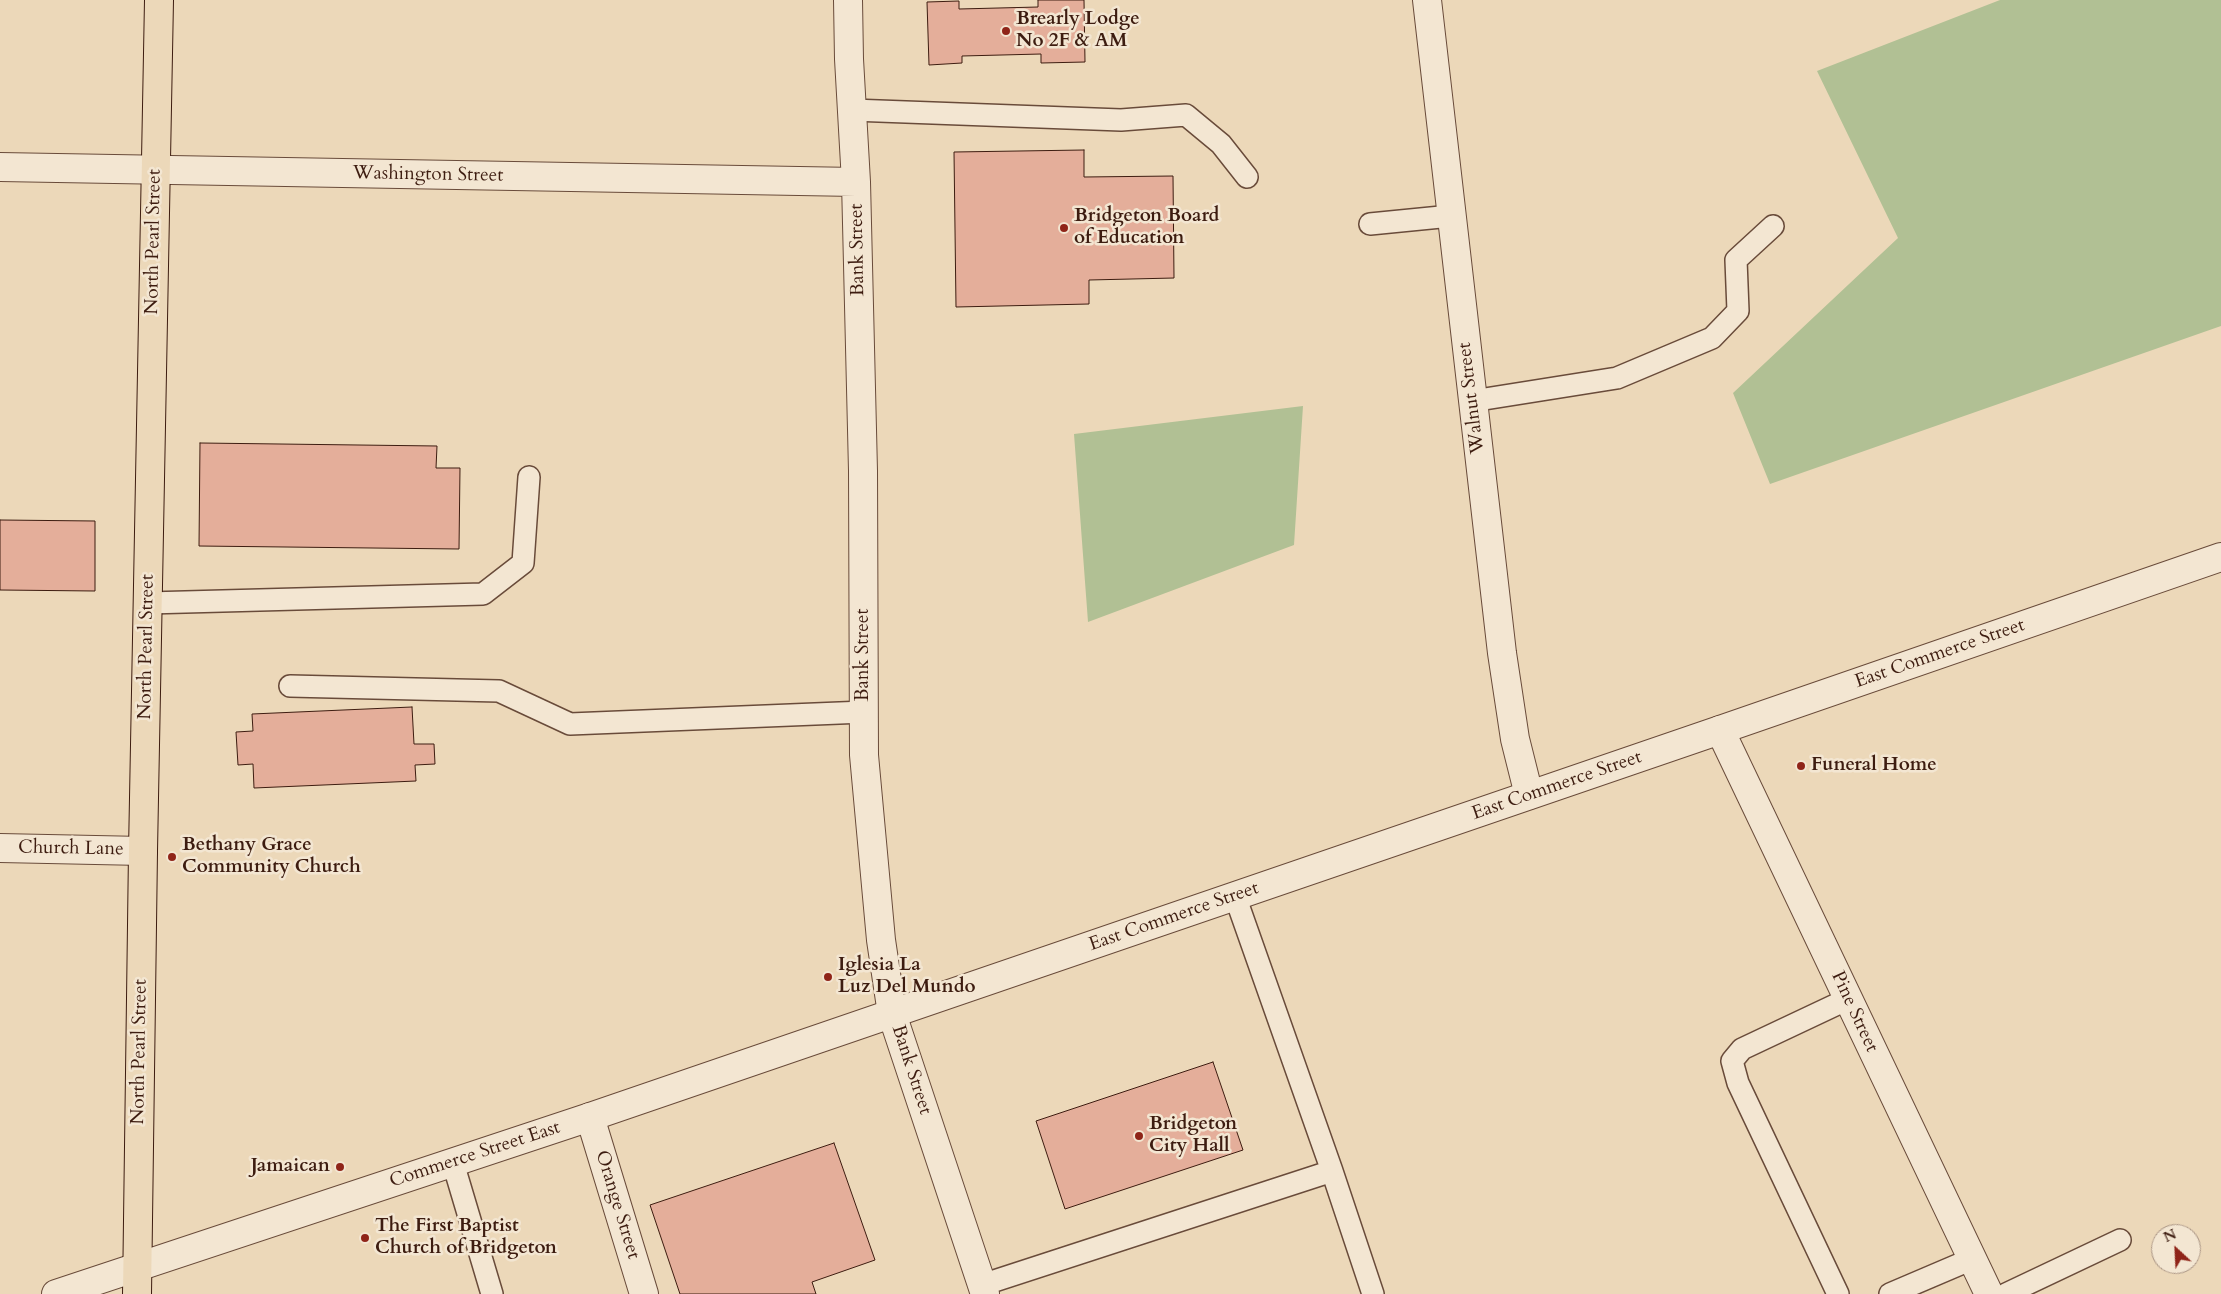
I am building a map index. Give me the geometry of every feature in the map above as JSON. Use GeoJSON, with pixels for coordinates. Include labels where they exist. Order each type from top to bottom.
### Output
{"type":"FeatureCollection","features":[{"type":"Feature","properties":{"kind":"main road","name":"North Pearl Street"},"geometry":{"type":"LineString","coordinates":[[137,1294],[143,851],[159,0]]}},
{"type":"Feature","properties":{"kind":"street","name":"Bank Street"},"geometry":{"type":"LineString","coordinates":[[848,0],[856,182],[863,471],[864,755],[880,940],[892,1014],[984,1289]]}},
{"type":"Feature","properties":{"kind":"street","name":"Walnut Street"},"geometry":{"type":"LineString","coordinates":[[1427,0],[1503,663],[1514,740],[1529,795]]}},
{"type":"Feature","properties":{"kind":"street","name":"Washington Street"},"geometry":{"type":"LineString","coordinates":[[0,167],[856,182]]}},
{"type":"Feature","properties":{"kind":"street","name":"East Commerce Street"},"geometry":{"type":"LineString","coordinates":[[892,1014],[2221,557]]}},
{"type":"Feature","properties":{"kind":"street","name":"Pine Street"},"geometry":{"type":"LineString","coordinates":[[1720,730],[1989,1294]]}},
{"type":"Feature","properties":{"kind":"street","name":"Church Lane"},"geometry":{"type":"LineString","coordinates":[[0,848],[143,851]]}},
{"type":"Feature","properties":{"kind":"street","name":"Commerce Street East"},"geometry":{"type":"LineString","coordinates":[[56,1294],[452,1163],[892,1014]]}},
{"type":"Feature","properties":{"kind":"street","name":"Orange Street"},"geometry":{"type":"LineString","coordinates":[[590,1116],[644,1294]]}},
{"type":"Feature","properties":{"kind":"lane"},"geometry":{"type":"LineString","coordinates":[[852,110],[1120,120],[1186,114],[1222,144],[1247,176]]}},
{"type":"Feature","properties":{"kind":"lane"},"geometry":{"type":"LineString","coordinates":[[1370,224],[1451,216]]}},
{"type":"Feature","properties":{"kind":"lane"},"geometry":{"type":"LineString","coordinates":[[1472,402],[1617,378],[1712,338],[1738,312],[1736,260],[1773,226]]}},
{"type":"Feature","properties":{"kind":"lane"},"geometry":{"type":"LineString","coordinates":[[148,603],[483,594],[523,563],[529,478]]}},
{"type":"Feature","properties":{"kind":"lane"},"geometry":{"type":"LineString","coordinates":[[290,686],[499,691],[570,724],[864,712]]}},
{"type":"Feature","properties":{"kind":"lane"},"geometry":{"type":"LineString","coordinates":[[1235,896],[1332,1172],[1372,1294]]}},
{"type":"Feature","properties":{"kind":"lane"},"geometry":{"type":"LineString","coordinates":[[1838,1294],[1738,1083],[1732,1062],[1742,1049],[1848,998]]}},
{"type":"Feature","properties":{"kind":"lane"},"geometry":{"type":"LineString","coordinates":[[452,1163],[492,1294]]}},
{"type":"Feature","properties":{"kind":"lane"},"geometry":{"type":"LineString","coordinates":[[984,1289],[1332,1172]]}},
{"type":"Feature","properties":{"kind":"lane"},"geometry":{"type":"LineString","coordinates":[[2006,1294],[2120,1240]]}},
{"type":"Feature","properties":{"kind":"lane"},"geometry":{"type":"LineString","coordinates":[[1890,1294],[1972,1259]]}},
{"type":"Feature","properties":{"kind":"green space"},"geometry":{"type":"Polygon","coordinates":[[[2000,0],[2221,0],[2221,326],[1770,484],[1733,393],[1898,238],[1817,71],[2000,0]]]}},
{"type":"Feature","properties":{"kind":"green space"},"geometry":{"type":"Polygon","coordinates":[[[1303,406],[1294,545],[1088,622],[1074,434],[1303,406]]]}},
{"type":"Feature","properties":{"kind":"building","name":"Brearly Lodge No 2F & AM"},"geometry":{"type":"Polygon","coordinates":[[[1038,0],[1084,0],[1085,62],[1041,63],[1041,54],[962,56],[962,63],[929,65],[927,2],[959,1],[959,9],[1038,7],[1038,0]]]}},
{"type":"Feature","properties":{"kind":"building","name":"Bridgeton Board of Education"},"geometry":{"type":"Polygon","coordinates":[[[1084,150],[1084,177],[1173,176],[1174,278],[1089,280],[1089,304],[956,307],[954,152],[1084,150]]]}},
{"type":"Feature","properties":{"kind":"building"},"geometry":{"type":"Polygon","coordinates":[[[200,443],[437,446],[436,468],[460,468],[459,549],[199,546],[200,443]]]}},
{"type":"Feature","properties":{"kind":"building"},"geometry":{"type":"Polygon","coordinates":[[[0,520],[95,521],[95,591],[0,590],[0,520]]]}},
{"type":"Feature","properties":{"kind":"building"},"geometry":{"type":"Polygon","coordinates":[[[412,707],[414,744],[434,744],[435,764],[415,765],[416,781],[254,788],[253,764],[238,765],[236,732],[253,731],[252,714],[412,707]]]}},
{"type":"Feature","properties":{"kind":"building","name":"Bridgeton City Hall"},"geometry":{"type":"Polygon","coordinates":[[[1213,1062],[1243,1150],[1065,1209],[1036,1121],[1213,1062]]]}},
{"type":"Feature","properties":{"kind":"building"},"geometry":{"type":"Polygon","coordinates":[[[834,1143],[875,1260],[812,1282],[816,1294],[680,1294],[650,1205],[834,1143]]]}},
{"type":"Feature","properties":{"kind":"place","name":"Brearly Lodge No 2F & AM"},"geometry":{"type":"Point","coordinates":[1006,31]}},
{"type":"Feature","properties":{"kind":"place","name":"Bridgeton Board of Education"},"geometry":{"type":"Point","coordinates":[1064,228]}},
{"type":"Feature","properties":{"kind":"place","name":"Funeral Home"},"geometry":{"type":"Point","coordinates":[1801,766]}},
{"type":"Feature","properties":{"kind":"place","name":"Bethany Grace Community Church"},"geometry":{"type":"Point","coordinates":[172,857]}},
{"type":"Feature","properties":{"kind":"place","name":"Iglesia La Luz Del Mundo"},"geometry":{"type":"Point","coordinates":[828,977]}},
{"type":"Feature","properties":{"kind":"place","name":"Bridgeton City Hall"},"geometry":{"type":"Point","coordinates":[1139,1136]}},
{"type":"Feature","properties":{"kind":"place","name":"Jamaican"},"geometry":{"type":"Point","coordinates":[340,1167]}},
{"type":"Feature","properties":{"kind":"place","name":"The First Baptist Church of Bridgeton"},"geometry":{"type":"Point","coordinates":[365,1238]}}]}
